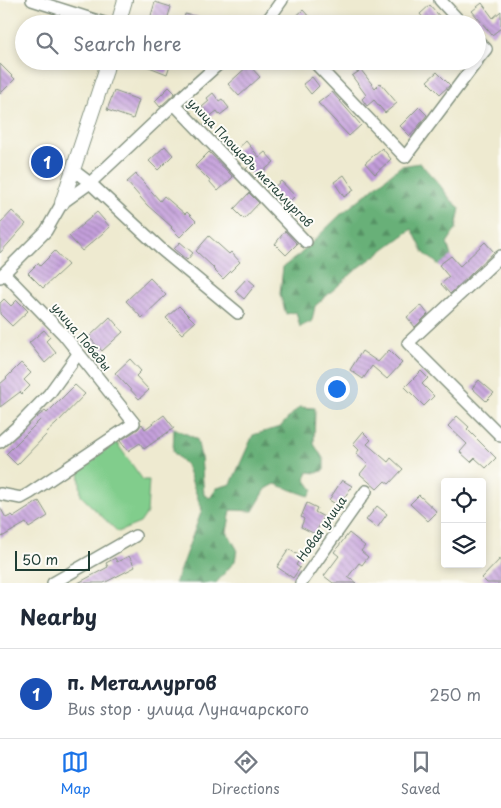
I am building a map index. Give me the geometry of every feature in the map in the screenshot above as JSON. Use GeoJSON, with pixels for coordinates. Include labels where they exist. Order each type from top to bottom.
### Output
{"type":"FeatureCollection","features":[{"type":"Feature","properties":{"kind":"street"},"geometry":{"type":"LineString","coordinates":[[32,0],[79,15]]}},
{"type":"Feature","properties":{"kind":"street"},"geometry":{"type":"LineString","coordinates":[[121,15],[125,0]]}},
{"type":"Feature","properties":{"kind":"street"},"geometry":{"type":"LineString","coordinates":[[274,15],[282,0]]}},
{"type":"Feature","properties":{"kind":"street"},"geometry":{"type":"LineString","coordinates":[[440,0],[454,15]]}},
{"type":"Feature","properties":{"kind":"street"},"geometry":{"type":"LineString","coordinates":[[62,203],[105,70]]}},
{"type":"Feature","properties":{"kind":"street","name":"улица Победы"},"geometry":{"type":"LineString","coordinates":[[0,494],[21,498],[134,423],[64,335],[2,275],[46,231],[62,203],[90,183],[212,70]]}},
{"type":"Feature","properties":{"kind":"street"},"geometry":{"type":"LineString","coordinates":[[322,70],[405,157],[470,70]]}},
{"type":"Feature","properties":{"kind":"street","name":"улица Площадь металлургов"},"geometry":{"type":"LineString","coordinates":[[174,104],[306,242]]}},
{"type":"Feature","properties":{"kind":"street"},"geometry":{"type":"LineString","coordinates":[[73,170],[90,183],[161,249],[238,313]]}},
{"type":"Feature","properties":{"kind":"street"},"geometry":{"type":"LineString","coordinates":[[501,256],[408,343],[501,436]]}},
{"type":"Feature","properties":{"kind":"street"},"geometry":{"type":"LineString","coordinates":[[0,442],[49,394],[78,354]]}},
{"type":"Feature","properties":{"kind":"street","name":"Новая улица"},"geometry":{"type":"LineString","coordinates":[[301,583],[366,491]]}},
{"type":"Feature","properties":{"kind":"street"},"geometry":{"type":"LineString","coordinates":[[53,583],[134,536]]}},
{"type":"Feature","properties":{"kind":"green space"},"geometry":{"type":"Polygon","coordinates":[[[420,163],[460,208],[456,229],[447,243],[451,256],[439,265],[424,253],[412,229],[357,269],[315,306],[312,321],[300,327],[296,312],[286,314],[280,294],[283,267],[299,255],[340,215],[401,166],[420,163]]]}},
{"type":"Feature","properties":{"kind":"green space"},"geometry":{"type":"Polygon","coordinates":[[[299,407],[315,408],[314,444],[324,460],[324,470],[317,473],[308,472],[305,479],[313,490],[309,496],[275,484],[266,489],[253,511],[231,510],[227,532],[237,549],[235,561],[216,583],[175,583],[202,510],[186,465],[173,452],[174,428],[197,439],[201,457],[204,495],[210,498],[217,488],[231,484],[253,435],[280,427],[299,407]]]}},
{"type":"Feature","properties":{"kind":"green space"},"geometry":{"type":"Polygon","coordinates":[[[116,442],[143,480],[149,480],[147,513],[140,523],[118,532],[81,496],[79,469],[116,442]]]}},
{"type":"Feature","properties":{"kind":"building"},"geometry":{"type":"Polygon","coordinates":[[[155,2],[171,7],[168,15],[151,15],[155,2]]]}},
{"type":"Feature","properties":{"kind":"building"},"geometry":{"type":"Polygon","coordinates":[[[482,3],[493,18],[501,11],[501,28],[492,35],[486,28],[486,15],[475,15],[472,11],[482,3]]]}},
{"type":"Feature","properties":{"kind":"building"},"geometry":{"type":"Polygon","coordinates":[[[430,5],[438,15],[421,15],[430,5]]]}},
{"type":"Feature","properties":{"kind":"building"},"geometry":{"type":"Polygon","coordinates":[[[303,10],[308,15],[297,15],[303,10]]]}},
{"type":"Feature","properties":{"kind":"building"},"geometry":{"type":"Polygon","coordinates":[[[0,64],[15,79],[0,94],[0,64]]]}},
{"type":"Feature","properties":{"kind":"building"},"geometry":{"type":"Polygon","coordinates":[[[157,70],[168,70],[167,74],[157,70]]]}},
{"type":"Feature","properties":{"kind":"building"},"geometry":{"type":"Polygon","coordinates":[[[243,70],[254,70],[260,77],[239,96],[228,84],[243,70]]]}},
{"type":"Feature","properties":{"kind":"building"},"geometry":{"type":"Polygon","coordinates":[[[361,70],[375,88],[380,83],[397,103],[385,113],[374,100],[367,106],[362,99],[366,95],[352,76],[361,70]]]}},
{"type":"Feature","properties":{"kind":"building"},"geometry":{"type":"Polygon","coordinates":[[[437,72],[450,85],[440,94],[427,81],[437,72]]]}},
{"type":"Feature","properties":{"kind":"building"},"geometry":{"type":"Polygon","coordinates":[[[312,77],[319,86],[311,94],[303,84],[312,77]]]}},
{"type":"Feature","properties":{"kind":"building"},"geometry":{"type":"Polygon","coordinates":[[[169,87],[175,93],[160,107],[155,101],[169,87]]]}},
{"type":"Feature","properties":{"kind":"building"},"geometry":{"type":"Polygon","coordinates":[[[114,91],[139,100],[133,119],[107,110],[114,91]]]}},
{"type":"Feature","properties":{"kind":"building"},"geometry":{"type":"Polygon","coordinates":[[[332,92],[361,125],[349,136],[318,103],[332,92]]]}},
{"type":"Feature","properties":{"kind":"building"},"geometry":{"type":"Polygon","coordinates":[[[213,93],[219,101],[222,99],[229,108],[220,115],[217,111],[209,117],[202,107],[209,101],[207,98],[213,93]]]}},
{"type":"Feature","properties":{"kind":"building"},"geometry":{"type":"Polygon","coordinates":[[[419,107],[427,115],[410,136],[400,126],[419,107]]]}},
{"type":"Feature","properties":{"kind":"building"},"geometry":{"type":"Polygon","coordinates":[[[246,141],[259,157],[265,152],[274,162],[255,178],[246,169],[249,166],[236,150],[246,141]]]}},
{"type":"Feature","properties":{"kind":"building"},"geometry":{"type":"Polygon","coordinates":[[[165,146],[173,155],[158,170],[149,161],[165,146]]]}},
{"type":"Feature","properties":{"kind":"building"},"geometry":{"type":"Polygon","coordinates":[[[382,148],[391,159],[375,174],[365,163],[382,148]]]}},
{"type":"Feature","properties":{"kind":"building"},"geometry":{"type":"Polygon","coordinates":[[[209,152],[233,177],[218,191],[195,166],[209,152]]]}},
{"type":"Feature","properties":{"kind":"building"},"geometry":{"type":"Polygon","coordinates":[[[136,174],[160,201],[164,196],[185,214],[187,212],[196,221],[180,237],[172,227],[147,205],[127,182],[136,174]]]}},
{"type":"Feature","properties":{"kind":"building"},"geometry":{"type":"Polygon","coordinates":[[[344,175],[354,190],[344,197],[334,182],[344,175]]]}},
{"type":"Feature","properties":{"kind":"building"},"geometry":{"type":"Polygon","coordinates":[[[281,181],[295,196],[286,205],[272,189],[281,181]]]}},
{"type":"Feature","properties":{"kind":"building"},"geometry":{"type":"Polygon","coordinates":[[[249,193],[259,203],[244,219],[234,209],[249,193]]]}},
{"type":"Feature","properties":{"kind":"building"},"geometry":{"type":"Polygon","coordinates":[[[12,211],[26,224],[0,253],[0,224],[12,211]]]}},
{"type":"Feature","properties":{"kind":"building"},"geometry":{"type":"Polygon","coordinates":[[[97,212],[110,227],[82,251],[69,236],[97,212]]]}},
{"type":"Feature","properties":{"kind":"building"},"geometry":{"type":"Polygon","coordinates":[[[285,231],[297,244],[286,255],[275,244],[285,231]]]}},
{"type":"Feature","properties":{"kind":"building"},"geometry":{"type":"Polygon","coordinates":[[[209,236],[229,254],[231,252],[240,262],[223,279],[196,251],[209,236]]]}},
{"type":"Feature","properties":{"kind":"building"},"geometry":{"type":"Polygon","coordinates":[[[180,242],[193,253],[187,260],[174,249],[180,242]]]}},
{"type":"Feature","properties":{"kind":"building"},"geometry":{"type":"Polygon","coordinates":[[[485,242],[494,252],[450,294],[441,284],[449,277],[439,265],[451,256],[460,266],[485,242]]]}},
{"type":"Feature","properties":{"kind":"building"},"geometry":{"type":"Polygon","coordinates":[[[55,251],[68,265],[43,288],[28,273],[38,263],[40,266],[55,251]]]}},
{"type":"Feature","properties":{"kind":"building"},"geometry":{"type":"Polygon","coordinates":[[[150,278],[166,295],[142,318],[126,301],[150,278]]]}},
{"type":"Feature","properties":{"kind":"building"},"geometry":{"type":"Polygon","coordinates":[[[247,278],[255,285],[244,299],[235,291],[247,278]]]}},
{"type":"Feature","properties":{"kind":"building"},"geometry":{"type":"Polygon","coordinates":[[[4,299],[11,306],[17,300],[28,311],[12,326],[0,314],[0,303],[4,299]]]}},
{"type":"Feature","properties":{"kind":"building"},"geometry":{"type":"Polygon","coordinates":[[[421,305],[428,314],[415,327],[407,317],[421,305]]]}},
{"type":"Feature","properties":{"kind":"building"},"geometry":{"type":"Polygon","coordinates":[[[179,306],[195,322],[182,334],[166,318],[179,306]]]}},
{"type":"Feature","properties":{"kind":"building"},"geometry":{"type":"Polygon","coordinates":[[[110,317],[123,332],[102,351],[89,337],[110,317]]]}},
{"type":"Feature","properties":{"kind":"building"},"geometry":{"type":"Polygon","coordinates":[[[44,330],[50,337],[46,341],[56,353],[45,363],[29,343],[44,330]]]}},
{"type":"Feature","properties":{"kind":"building"},"geometry":{"type":"Polygon","coordinates":[[[389,350],[402,363],[387,379],[372,366],[363,379],[350,370],[362,351],[378,362],[389,350]]]}},
{"type":"Feature","properties":{"kind":"building"},"geometry":{"type":"Polygon","coordinates":[[[130,359],[141,371],[136,376],[149,390],[139,399],[115,373],[130,359]]]}},
{"type":"Feature","properties":{"kind":"building"},"geometry":{"type":"Polygon","coordinates":[[[21,363],[31,373],[24,380],[30,386],[22,394],[20,392],[0,407],[0,384],[21,363]]]}},
{"type":"Feature","properties":{"kind":"building"},"geometry":{"type":"Polygon","coordinates":[[[421,371],[428,378],[422,384],[434,396],[424,406],[405,387],[421,371]]]}},
{"type":"Feature","properties":{"kind":"building"},"geometry":{"type":"Polygon","coordinates":[[[479,380],[494,393],[486,401],[472,388],[479,380]]]}},
{"type":"Feature","properties":{"kind":"building"},"geometry":{"type":"Polygon","coordinates":[[[75,385],[85,394],[17,465],[6,454],[40,420],[37,417],[45,411],[47,413],[75,385]]]}},
{"type":"Feature","properties":{"kind":"building"},"geometry":{"type":"Polygon","coordinates":[[[164,415],[174,428],[144,449],[140,443],[128,451],[120,441],[138,429],[142,424],[145,429],[164,415]]]}},
{"type":"Feature","properties":{"kind":"building"},"geometry":{"type":"Polygon","coordinates":[[[457,416],[469,427],[467,429],[496,458],[486,468],[475,458],[471,462],[460,452],[467,444],[448,426],[457,416]]]}},
{"type":"Feature","properties":{"kind":"building"},"geometry":{"type":"Polygon","coordinates":[[[363,432],[371,440],[367,444],[388,462],[391,458],[403,469],[389,484],[385,481],[377,489],[360,474],[368,464],[356,454],[359,450],[353,444],[363,432]]]}},
{"type":"Feature","properties":{"kind":"building"},"geometry":{"type":"Polygon","coordinates":[[[342,480],[352,486],[339,506],[329,500],[342,480]]]}},
{"type":"Feature","properties":{"kind":"building"},"geometry":{"type":"Polygon","coordinates":[[[419,495],[437,512],[428,521],[410,504],[419,495]]]}},
{"type":"Feature","properties":{"kind":"building"},"geometry":{"type":"Polygon","coordinates":[[[39,501],[48,516],[29,528],[26,523],[0,538],[0,507],[6,518],[12,515],[14,517],[39,501]]]}},
{"type":"Feature","properties":{"kind":"building"},"geometry":{"type":"Polygon","coordinates":[[[307,503],[317,508],[315,512],[324,517],[315,534],[301,527],[304,519],[301,517],[307,503]]]}},
{"type":"Feature","properties":{"kind":"building"},"geometry":{"type":"Polygon","coordinates":[[[377,506],[387,514],[377,528],[366,520],[377,506]]]}},
{"type":"Feature","properties":{"kind":"building"},"geometry":{"type":"Polygon","coordinates":[[[349,533],[365,546],[361,551],[368,557],[362,565],[359,563],[348,577],[356,583],[333,583],[324,576],[339,556],[334,552],[349,533]]]}},
{"type":"Feature","properties":{"kind":"building"},"geometry":{"type":"Polygon","coordinates":[[[289,549],[301,557],[296,565],[300,568],[293,578],[277,567],[289,549]]]}},
{"type":"Feature","properties":{"kind":"building"},"geometry":{"type":"Polygon","coordinates":[[[129,556],[135,567],[104,583],[78,583],[108,567],[106,563],[115,558],[117,562],[129,556]]]}},
{"type":"Feature","properties":{"kind":"building"},"geometry":{"type":"Polygon","coordinates":[[[501,558],[501,583],[487,583],[482,578],[501,558]]]}},
{"type":"Feature","properties":{"kind":"place","name":"п. Металлургов"},"geometry":{"type":"Point","coordinates":[47,162]}}]}
